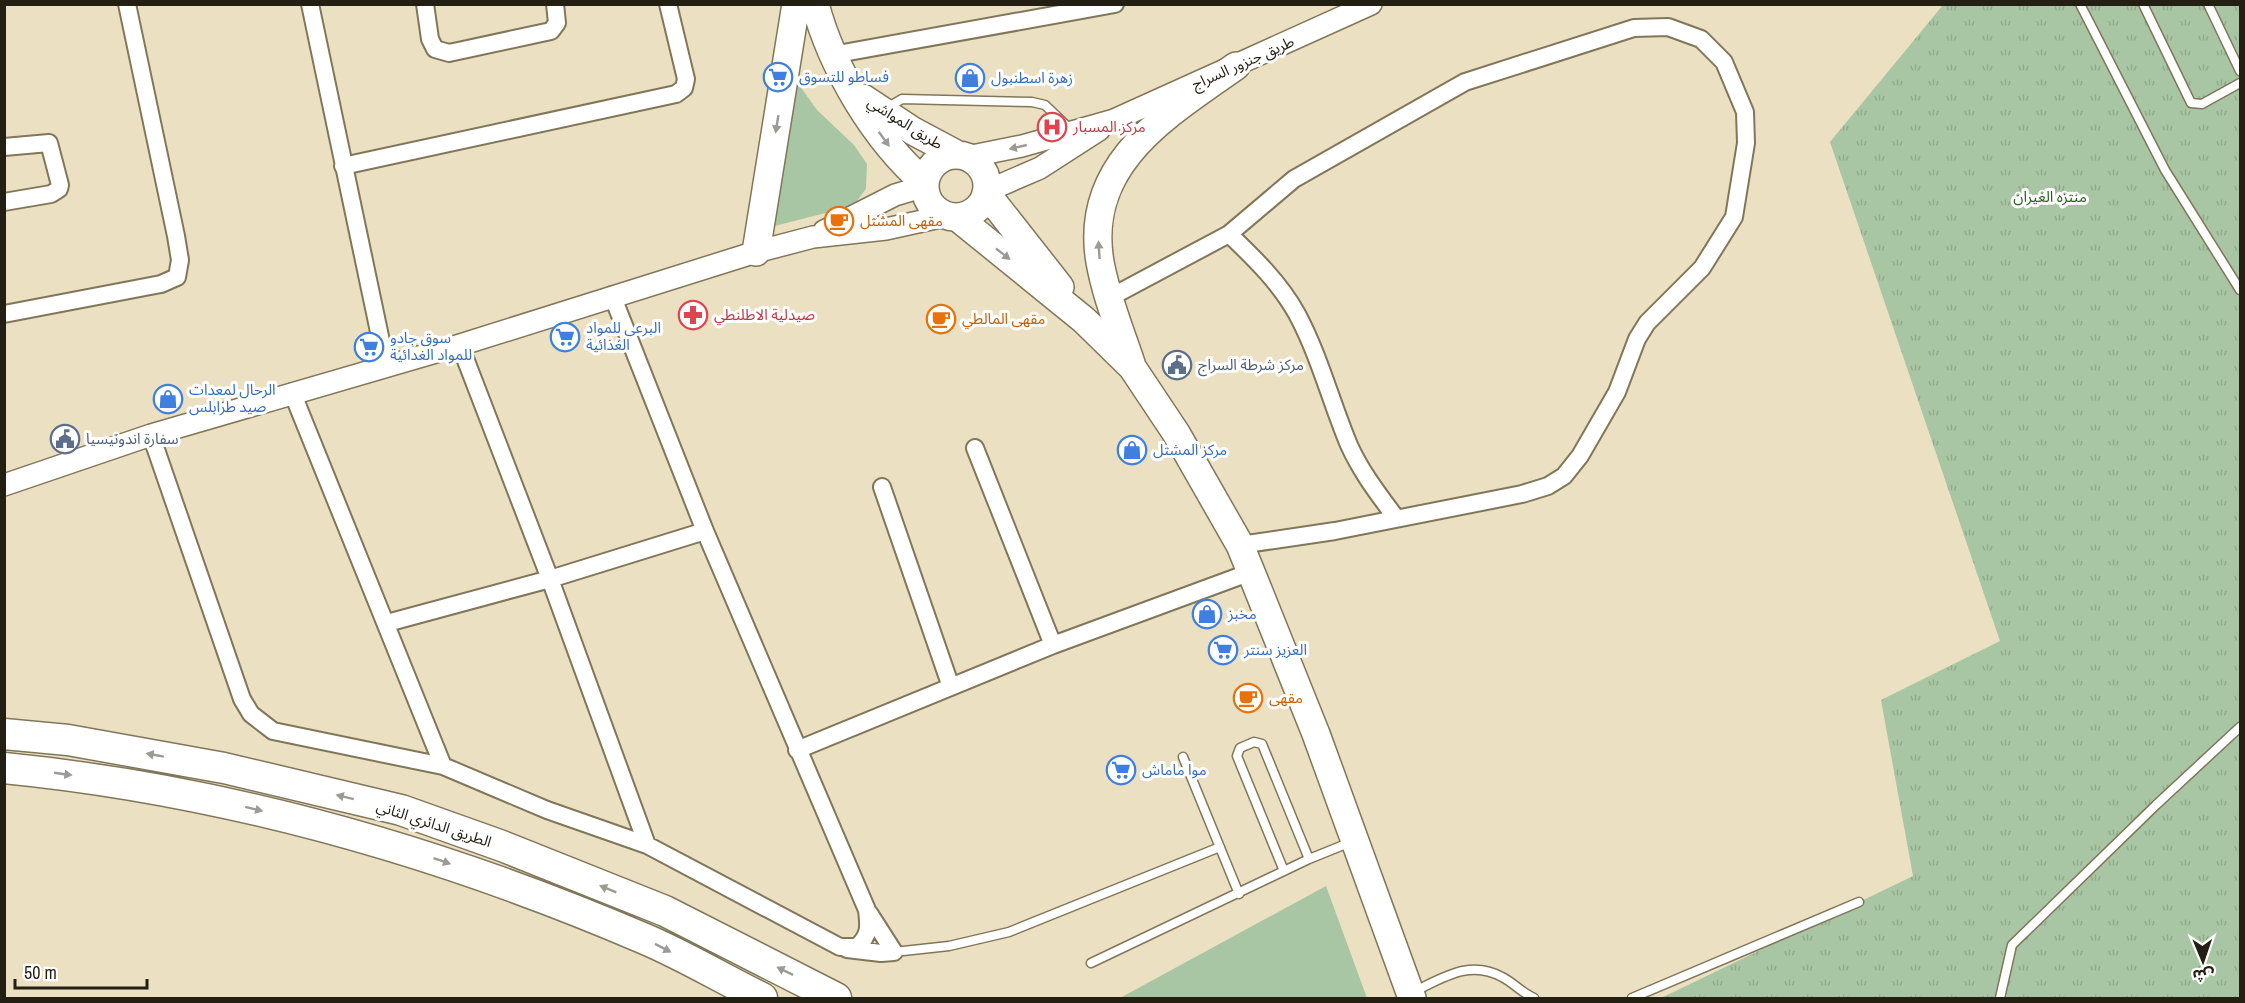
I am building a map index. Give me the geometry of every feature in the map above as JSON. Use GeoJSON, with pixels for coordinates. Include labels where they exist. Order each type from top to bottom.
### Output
{"type":"FeatureCollection","features":[{"type":"Feature","properties":{"kind":"highway","name":"الطريق الدائري الثاني"},"geometry":{"type":"LineString","coordinates":[[4,734],[68,740],[224,768],[401,810],[502,846],[664,911],[836,999]]}},
{"type":"Feature","properties":{"kind":"highway"},"geometry":{"type":"LineString","coordinates":[[4,768],[57,773],[205,796],[390,843],[496,880],[647,940],[762,999]]}},
{"type":"Feature","properties":{"kind":"main road"},"geometry":{"type":"LineString","coordinates":[[756,252],[796,4]]}},
{"type":"Feature","properties":{"kind":"main road","name":"طريق المواشي"},"geometry":{"type":"LineString","coordinates":[[815,4],[832,55],[853,90],[887,144],[925,184]]}},
{"type":"Feature","properties":{"kind":"main road"},"geometry":{"type":"LineString","coordinates":[[1132,367],[1109,298],[1100,262],[1098,238],[1101,207],[1113,175],[1134,145],[1236,66]]}},
{"type":"Feature","properties":{"kind":"main road","name":"طريق المواشي"},"geometry":{"type":"LineString","coordinates":[[853,90],[882,111],[962,156]]}},
{"type":"Feature","properties":{"kind":"main road"},"geometry":{"type":"LineString","coordinates":[[951,217],[972,213],[979,207],[986,192],[984,174],[980,167],[962,156],[936,163],[927,175],[925,184],[933,207],[951,217],[1084,320],[1132,367],[1176,433],[1240,545],[1316,734],[1411,996]]}},
{"type":"Feature","properties":{"kind":"main road"},"geometry":{"type":"LineString","coordinates":[[986,192],[1034,251],[1084,320]]}},
{"type":"Feature","properties":{"kind":"street"},"geometry":{"type":"LineString","coordinates":[[4,314],[161,284],[177,277],[180,260],[176,236],[127,4]]}},
{"type":"Feature","properties":{"kind":"street"},"geometry":{"type":"LineString","coordinates":[[310,4],[387,365]]}},
{"type":"Feature","properties":{"kind":"street"},"geometry":{"type":"LineString","coordinates":[[424,4],[430,39],[435,49],[449,53],[551,31],[557,23],[555,4]]}},
{"type":"Feature","properties":{"kind":"street"},"geometry":{"type":"LineString","coordinates":[[343,166],[676,94],[684,88],[686,79],[668,4]]}},
{"type":"Feature","properties":{"kind":"street"},"geometry":{"type":"LineString","coordinates":[[832,55],[1115,4]]}},
{"type":"Feature","properties":{"kind":"street","name":"طريق جنزور السراج"},"geometry":{"type":"LineString","coordinates":[[962,156],[1022,146],[1114,120],[1371,4]]}},
{"type":"Feature","properties":{"kind":"street"},"geometry":{"type":"LineString","coordinates":[[1109,298],[1229,234],[1294,179],[1465,82],[1634,27],[1668,27],[1701,39],[1724,62],[1745,112],[1746,143],[1734,217],[1702,268],[1647,323],[1637,339],[1617,392],[1581,456],[1564,476],[1548,486],[1522,494],[1335,531],[1240,545]]}},
{"type":"Feature","properties":{"kind":"street","name":"طريق جنزور السراج"},"geometry":{"type":"LineString","coordinates":[[986,192],[1040,168],[1114,120]]}},
{"type":"Feature","properties":{"kind":"street"},"geometry":{"type":"LineString","coordinates":[[4,147],[49,142],[60,185],[59,189],[51,194],[4,202]]}},
{"type":"Feature","properties":{"kind":"street"},"geometry":{"type":"LineString","coordinates":[[813,237],[896,195],[925,184]]}},
{"type":"Feature","properties":{"kind":"street"},"geometry":{"type":"LineString","coordinates":[[4,485],[151,435],[292,392],[460,345],[612,295],[756,252],[813,237],[886,229],[951,217]]}},
{"type":"Feature","properties":{"kind":"street"},"geometry":{"type":"LineString","coordinates":[[1229,234],[1264,268],[1296,312],[1350,447],[1369,482],[1396,518]]}},
{"type":"Feature","properties":{"kind":"street"},"geometry":{"type":"LineString","coordinates":[[612,295],[705,531],[797,750],[867,910],[894,952]]}},
{"type":"Feature","properties":{"kind":"street"},"geometry":{"type":"LineString","coordinates":[[460,345],[550,579],[647,845]]}},
{"type":"Feature","properties":{"kind":"street"},"geometry":{"type":"LineString","coordinates":[[292,392],[443,766]]}},
{"type":"Feature","properties":{"kind":"street"},"geometry":{"type":"LineString","coordinates":[[151,435],[238,688],[251,714],[261,724],[287,736],[443,766],[547,810],[647,845],[840,947],[867,952],[894,952]]}},
{"type":"Feature","properties":{"kind":"street"},"geometry":{"type":"LineString","coordinates":[[975,448],[1053,645]]}},
{"type":"Feature","properties":{"kind":"street"},"geometry":{"type":"LineString","coordinates":[[882,487],[951,687]]}},
{"type":"Feature","properties":{"kind":"street"},"geometry":{"type":"LineString","coordinates":[[387,623],[550,579],[705,531]]}},
{"type":"Feature","properties":{"kind":"street"},"geometry":{"type":"LineString","coordinates":[[797,750],[1053,645],[1251,572]]}},
{"type":"Feature","properties":{"kind":"street"},"geometry":{"type":"LineString","coordinates":[[840,947],[856,947],[867,936],[870,928],[867,910]]}},
{"type":"Feature","properties":{"kind":"lane"},"geometry":{"type":"LineString","coordinates":[[2080,4],[2164,170],[2241,290]]}},
{"type":"Feature","properties":{"kind":"lane"},"geometry":{"type":"LineString","coordinates":[[2143,4],[2192,103],[2202,104],[2241,83]]}},
{"type":"Feature","properties":{"kind":"lane"},"geometry":{"type":"LineString","coordinates":[[2208,4],[2241,71]]}},
{"type":"Feature","properties":{"kind":"lane"},"geometry":{"type":"LineString","coordinates":[[882,111],[894,101],[902,99],[1032,102],[1045,105],[1072,132]]}},
{"type":"Feature","properties":{"kind":"lane"},"geometry":{"type":"LineString","coordinates":[[2000,999],[2012,945],[2156,805],[2241,727]]}},
{"type":"Feature","properties":{"kind":"lane"},"geometry":{"type":"LineString","coordinates":[[1284,871],[1237,756],[1240,748],[1247,744],[1262,744],[1309,859]]}},
{"type":"Feature","properties":{"kind":"lane"},"geometry":{"type":"LineString","coordinates":[[1183,757],[1239,894]]}},
{"type":"Feature","properties":{"kind":"lane"},"geometry":{"type":"LineString","coordinates":[[1091,963],[1309,859],[1354,840]]}},
{"type":"Feature","properties":{"kind":"lane"},"geometry":{"type":"LineString","coordinates":[[894,952],[950,946],[1008,932],[1220,847]]}},
{"type":"Feature","properties":{"kind":"lane"},"geometry":{"type":"LineString","coordinates":[[1632,999],[1860,902]]}},
{"type":"Feature","properties":{"kind":"lane"},"geometry":{"type":"LineString","coordinates":[[1411,996],[1471,968],[1485,969],[1503,977],[1534,999]]}},
{"type":"Feature","properties":{"kind":"green space","name":"منتزه الغيران"},"geometry":{"type":"Polygon","coordinates":[[[1943,5],[2240,5],[2240,998],[1661,998],[1913,876],[1881,700],[2000,641],[1830,142],[1943,5]]]}},
{"type":"Feature","properties":{"kind":"green space"},"geometry":{"type":"Polygon","coordinates":[[[790,65],[802,89],[817,110],[854,145],[867,164],[866,189],[853,206],[763,229],[790,65]]]}},
{"type":"Feature","properties":{"kind":"green space"},"geometry":{"type":"Polygon","coordinates":[[[1326,886],[1367,998],[1120,998],[1326,886]]]}},
{"type":"Feature","properties":{"kind":"place","name":"فساطو للتسوق"},"geometry":{"type":"Point","coordinates":[778,77]}},
{"type":"Feature","properties":{"kind":"place","name":"زهرة اسطنبول"},"geometry":{"type":"Point","coordinates":[970,78]}},
{"type":"Feature","properties":{"kind":"place","name":"مركز المسبار"},"geometry":{"type":"Point","coordinates":[1052,127]}},
{"type":"Feature","properties":{"kind":"place","name":"مقهى المشتل"},"geometry":{"type":"Point","coordinates":[839,221]}},
{"type":"Feature","properties":{"kind":"place","name":"صيدلية الاطلنطي"},"geometry":{"type":"Point","coordinates":[693,315]}},
{"type":"Feature","properties":{"kind":"place","name":"مقهى المالطي"},"geometry":{"type":"Point","coordinates":[941,319]}},
{"type":"Feature","properties":{"kind":"place","name":"البرعي للمواد الغذائية"},"geometry":{"type":"Point","coordinates":[565,337]}},
{"type":"Feature","properties":{"kind":"place","name":"سوق جادو للمواد الغدائية"},"geometry":{"type":"Point","coordinates":[369,347]}},
{"type":"Feature","properties":{"kind":"place","name":"مركز شرطة السراج"},"geometry":{"type":"Point","coordinates":[1177,365]}},
{"type":"Feature","properties":{"kind":"place","name":"الرحال لمعدات صيد طرابلس"},"geometry":{"type":"Point","coordinates":[168,399]}},
{"type":"Feature","properties":{"kind":"place","name":"سفارة اندونيسيا"},"geometry":{"type":"Point","coordinates":[65,439]}},
{"type":"Feature","properties":{"kind":"place","name":"مركز المشتل"},"geometry":{"type":"Point","coordinates":[1132,450]}},
{"type":"Feature","properties":{"kind":"place","name":"مخبز"},"geometry":{"type":"Point","coordinates":[1207,614]}},
{"type":"Feature","properties":{"kind":"place","name":"العزيز سنتر"},"geometry":{"type":"Point","coordinates":[1223,650]}},
{"type":"Feature","properties":{"kind":"place","name":"مقهى"},"geometry":{"type":"Point","coordinates":[1248,698]}},
{"type":"Feature","properties":{"kind":"place","name":"موا ماماش"},"geometry":{"type":"Point","coordinates":[1121,770]}}]}
